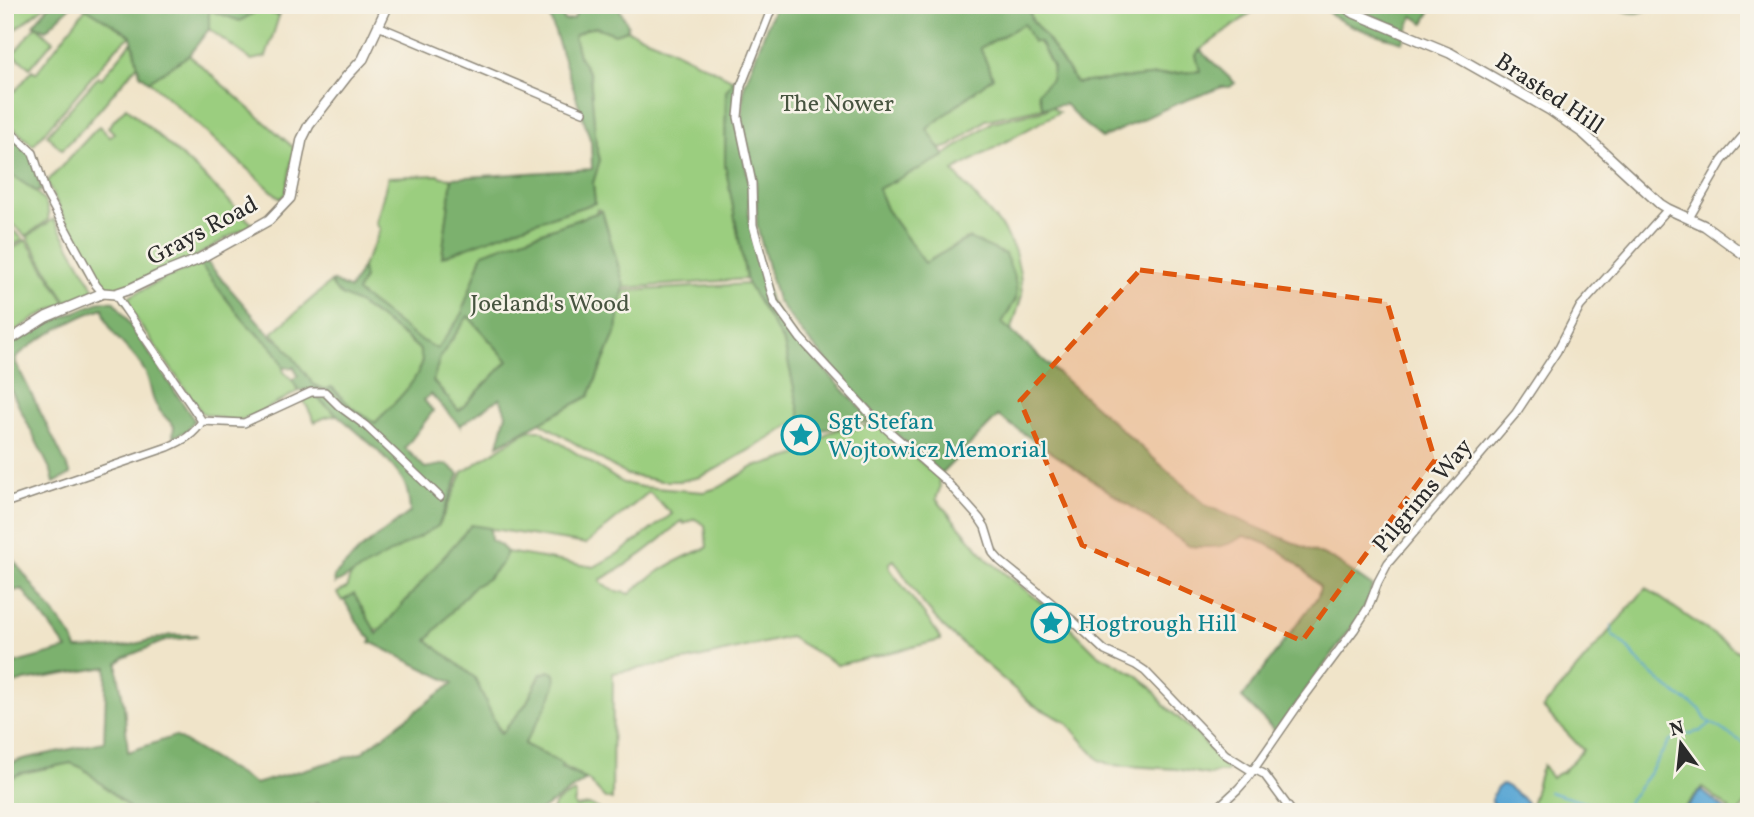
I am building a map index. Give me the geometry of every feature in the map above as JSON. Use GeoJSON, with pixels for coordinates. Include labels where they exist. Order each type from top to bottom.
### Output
{"type":"FeatureCollection","features":[{"type":"Feature","properties":{"kind":"street","name":"Grays Road"},"geometry":{"type":"LineString","coordinates":[[5,343],[46,317],[103,293],[115,294],[197,260],[270,220],[289,198],[302,139],[309,125],[363,59],[388,5]]}},
{"type":"Feature","properties":{"kind":"street"},"geometry":{"type":"LineString","coordinates":[[773,5],[741,86],[738,117],[752,183],[753,225],[774,302],[800,338],[875,419],[945,480],[979,518],[985,527],[993,553],[1000,561],[1105,651],[1145,671],[1225,754],[1264,774],[1292,812]]}},
{"type":"Feature","properties":{"kind":"street","name":"Brasted Hill"},"geometry":{"type":"LineString","coordinates":[[1341,5],[1450,53],[1550,110],[1583,133],[1668,209],[1722,236],[1749,258]]}},
{"type":"Feature","properties":{"kind":"street"},"geometry":{"type":"LineString","coordinates":[[378,26],[583,112]]}},
{"type":"Feature","properties":{"kind":"street"},"geometry":{"type":"LineString","coordinates":[[5,127],[33,153],[46,193],[96,285],[103,293]]}},
{"type":"Feature","properties":{"kind":"street"},"geometry":{"type":"LineString","coordinates":[[1689,218],[1722,161],[1749,129]]}},
{"type":"Feature","properties":{"kind":"street","name":"Pilgrims Way"},"geometry":{"type":"LineString","coordinates":[[1213,812],[1238,789],[1253,770],[1354,630],[1368,608],[1388,563],[1516,413],[1557,351],[1580,307],[1668,209]]}},
{"type":"Feature","properties":{"kind":"street"},"geometry":{"type":"LineString","coordinates":[[115,294],[202,421]]}},
{"type":"Feature","properties":{"kind":"street"},"geometry":{"type":"LineString","coordinates":[[202,421],[244,423],[311,392],[325,392],[366,426],[440,497]]}},
{"type":"Feature","properties":{"kind":"street"},"geometry":{"type":"LineString","coordinates":[[5,503],[168,447],[186,438],[202,421]]}},
{"type":"Feature","properties":{"kind":"highlighted area"},"geometry":{"type":"Polygon","coordinates":[[[1140,270],[1387,302],[1435,460],[1302,641],[1082,545],[1020,401],[1140,270]]]}},
{"type":"Feature","properties":{"kind":"green space"},"geometry":{"type":"Polygon","coordinates":[[[5,5],[46,5],[5,38],[5,5]]]}},
{"type":"Feature","properties":{"kind":"green space"},"geometry":{"type":"Polygon","coordinates":[[[50,5],[72,5],[46,30],[33,25],[50,5]]]}},
{"type":"Feature","properties":{"kind":"green space"},"geometry":{"type":"Polygon","coordinates":[[[81,5],[281,5],[279,16],[260,9],[240,21],[209,10],[209,29],[189,55],[149,81],[140,74],[131,36],[81,5]]]}},
{"type":"Feature","properties":{"kind":"green space","name":"Joeland's Wood"},"geometry":{"type":"Polygon","coordinates":[[[546,5],[556,5],[565,21],[574,19],[579,5],[620,5],[628,25],[627,30],[615,34],[596,27],[574,36],[579,56],[590,75],[596,145],[600,160],[593,183],[595,203],[529,224],[442,257],[452,178],[592,169],[591,142],[546,5]]]}},
{"type":"Feature","properties":{"kind":"green space","name":"The Nower"},"geometry":{"type":"Polygon","coordinates":[[[775,5],[1028,5],[1032,20],[1076,83],[1200,71],[1196,55],[1200,50],[1235,83],[1171,106],[1102,138],[1065,104],[1043,108],[1038,92],[1051,80],[1053,68],[1040,42],[1033,42],[1024,24],[980,48],[993,77],[927,129],[945,156],[878,189],[886,209],[925,263],[969,238],[1005,254],[1014,275],[1017,292],[1002,323],[1207,506],[1334,560],[1372,586],[1359,617],[1276,732],[1242,698],[1318,596],[1320,587],[1295,562],[1277,549],[1244,536],[1218,547],[1189,546],[998,416],[941,474],[877,417],[803,334],[777,300],[757,226],[756,183],[742,117],[744,87],[775,5]]]}},
{"type":"Feature","properties":{"kind":"green space"},"geometry":{"type":"Polygon","coordinates":[[[1028,5],[1262,5],[1200,50],[1196,56],[1201,71],[1076,83],[1032,20],[1028,5]]]}},
{"type":"Feature","properties":{"kind":"green space"},"geometry":{"type":"Polygon","coordinates":[[[1323,5],[1337,5],[1405,36],[1403,42],[1371,33],[1336,18],[1323,5]]]}},
{"type":"Feature","properties":{"kind":"green space"},"geometry":{"type":"Polygon","coordinates":[[[1349,5],[1434,5],[1424,23],[1413,16],[1407,31],[1349,5]]]}},
{"type":"Feature","properties":{"kind":"green space"},"geometry":{"type":"Polygon","coordinates":[[[1613,5],[1655,5],[1634,13],[1613,5]]]}},
{"type":"Feature","properties":{"kind":"green space"},"geometry":{"type":"Polygon","coordinates":[[[86,8],[131,36],[117,47],[33,146],[5,120],[5,88],[8,84],[15,91],[33,70],[36,73],[86,8]]]}},
{"type":"Feature","properties":{"kind":"green space"},"geometry":{"type":"Polygon","coordinates":[[[260,9],[279,16],[266,57],[251,60],[209,29],[209,10],[240,21],[260,9]]]}},
{"type":"Feature","properties":{"kind":"green space"},"geometry":{"type":"Polygon","coordinates":[[[1024,24],[1045,50],[1052,66],[1051,80],[1038,92],[1043,108],[986,120],[951,146],[940,149],[926,129],[993,77],[980,48],[1024,24]]]}},
{"type":"Feature","properties":{"kind":"green space"},"geometry":{"type":"Polygon","coordinates":[[[36,26],[53,41],[30,68],[13,54],[36,26]]]}},
{"type":"Feature","properties":{"kind":"green space"},"geometry":{"type":"Polygon","coordinates":[[[596,27],[615,34],[627,30],[734,80],[726,91],[725,164],[746,279],[624,288],[602,211],[597,209],[596,213],[483,253],[463,313],[437,350],[356,292],[364,278],[362,267],[380,229],[376,223],[388,177],[438,175],[452,178],[442,256],[595,203],[593,183],[600,160],[596,145],[590,75],[579,56],[574,36],[596,27]]]}},
{"type":"Feature","properties":{"kind":"green space"},"geometry":{"type":"Polygon","coordinates":[[[133,41],[138,64],[62,150],[47,135],[133,41]]]}},
{"type":"Feature","properties":{"kind":"green space","name":"The Nower"},"geometry":{"type":"Polygon","coordinates":[[[753,51],[738,83],[735,116],[749,182],[749,222],[770,301],[798,341],[867,415],[868,422],[804,433],[784,343],[747,283],[725,164],[726,91],[753,51]]]}},
{"type":"Feature","properties":{"kind":"green space"},"geometry":{"type":"Polygon","coordinates":[[[189,55],[294,148],[286,193],[281,199],[149,81],[189,55]]]}},
{"type":"Feature","properties":{"kind":"green space"},"geometry":{"type":"Polygon","coordinates":[[[1051,106],[1059,112],[953,171],[1001,226],[1015,251],[1022,295],[1011,332],[1002,323],[1016,299],[966,239],[925,263],[886,209],[878,188],[945,155],[992,122],[1045,110],[1051,106]]]}},
{"type":"Feature","properties":{"kind":"green space"},"geometry":{"type":"Polygon","coordinates":[[[126,107],[207,179],[253,225],[190,260],[116,291],[108,288],[90,263],[47,182],[99,126],[110,137],[114,133],[108,127],[126,107]]]}},
{"type":"Feature","properties":{"kind":"green space"},"geometry":{"type":"Polygon","coordinates":[[[15,139],[30,155],[42,191],[36,191],[5,171],[5,155],[15,139]]]}},
{"type":"Feature","properties":{"kind":"green space"},"geometry":{"type":"Polygon","coordinates":[[[7,172],[28,186],[46,204],[48,220],[26,236],[5,218],[7,172]]]}},
{"type":"Feature","properties":{"kind":"green space","name":"Joeland's Wood"},"geometry":{"type":"Polygon","coordinates":[[[602,211],[624,285],[617,329],[589,396],[498,445],[506,414],[500,398],[461,427],[431,394],[424,400],[433,411],[405,448],[425,468],[447,464],[459,474],[438,526],[335,584],[334,576],[360,550],[410,512],[405,484],[392,465],[315,396],[324,394],[343,407],[326,390],[331,387],[351,407],[375,423],[416,377],[422,360],[419,349],[361,305],[340,294],[333,287],[332,281],[350,289],[362,267],[364,278],[357,292],[414,336],[437,349],[463,313],[483,253],[602,211]],[[468,316],[440,357],[433,381],[459,411],[508,361],[468,316]]]}},
{"type":"Feature","properties":{"kind":"green space"},"geometry":{"type":"Polygon","coordinates":[[[54,219],[95,290],[67,302],[28,236],[54,219]]]}},
{"type":"Feature","properties":{"kind":"green space"},"geometry":{"type":"Polygon","coordinates":[[[5,224],[23,239],[5,251],[5,224]]]}},
{"type":"Feature","properties":{"kind":"green space"},"geometry":{"type":"Polygon","coordinates":[[[26,240],[66,303],[5,337],[5,254],[26,240]]]}},
{"type":"Feature","properties":{"kind":"green space"},"geometry":{"type":"Polygon","coordinates":[[[206,261],[270,335],[283,344],[314,385],[326,390],[299,391],[292,380],[298,376],[294,367],[283,368],[273,349],[242,319],[200,264],[206,261]]]}},
{"type":"Feature","properties":{"kind":"green space"},"geometry":{"type":"Polygon","coordinates":[[[200,264],[250,327],[273,347],[284,372],[299,391],[236,422],[202,413],[123,300],[200,264]]]}},
{"type":"Feature","properties":{"kind":"green space"},"geometry":{"type":"Polygon","coordinates":[[[331,282],[340,293],[384,321],[420,351],[422,360],[416,377],[375,423],[351,407],[332,387],[326,390],[314,385],[272,333],[331,282]]]}},
{"type":"Feature","properties":{"kind":"green space"},"geometry":{"type":"Polygon","coordinates":[[[748,284],[784,343],[801,418],[716,469],[700,477],[681,481],[661,481],[627,475],[540,422],[589,396],[617,329],[623,291],[748,284]]]}},
{"type":"Feature","properties":{"kind":"green space"},"geometry":{"type":"Polygon","coordinates":[[[102,301],[115,302],[194,420],[187,431],[173,437],[174,426],[156,405],[146,374],[139,362],[115,336],[103,308],[82,316],[57,329],[16,358],[16,363],[71,474],[54,483],[51,471],[5,378],[5,349],[39,327],[102,301]]]}},
{"type":"Feature","properties":{"kind":"green space"},"geometry":{"type":"Polygon","coordinates":[[[468,316],[508,361],[459,411],[433,381],[440,357],[468,316]]]}},
{"type":"Feature","properties":{"kind":"green space"},"geometry":{"type":"Polygon","coordinates":[[[315,396],[337,415],[315,422],[303,399],[315,396]]]}},
{"type":"Feature","properties":{"kind":"green space"},"geometry":{"type":"Polygon","coordinates":[[[871,423],[881,427],[939,478],[940,488],[936,499],[987,559],[1063,620],[1096,653],[1137,675],[1152,688],[1164,705],[1200,737],[1228,768],[1225,772],[1210,775],[1176,769],[1111,765],[1099,760],[1066,722],[1033,705],[943,627],[921,601],[894,560],[889,563],[890,569],[941,640],[838,665],[790,637],[689,660],[613,673],[612,800],[605,798],[588,780],[524,744],[555,685],[541,674],[526,704],[503,733],[426,641],[455,605],[502,563],[507,552],[594,567],[621,552],[672,514],[649,492],[586,544],[474,526],[381,630],[374,629],[354,595],[342,601],[337,593],[348,587],[351,576],[368,562],[439,525],[463,472],[531,430],[540,430],[623,483],[704,492],[720,487],[755,466],[806,452],[828,433],[840,429],[857,429],[871,423]],[[695,519],[684,524],[683,521],[679,523],[642,554],[600,580],[609,588],[630,594],[666,567],[707,548],[705,525],[695,519]]]}},
{"type":"Feature","properties":{"kind":"green space"},"geometry":{"type":"Polygon","coordinates":[[[471,525],[490,528],[491,540],[507,552],[493,573],[473,587],[427,640],[475,678],[500,733],[526,704],[541,674],[549,671],[554,673],[556,678],[550,697],[524,744],[563,764],[561,767],[586,780],[538,812],[459,812],[437,799],[409,812],[321,812],[318,803],[282,812],[134,812],[83,768],[71,763],[21,773],[5,780],[5,765],[104,742],[107,667],[24,681],[5,687],[5,666],[67,649],[22,589],[14,591],[5,580],[5,549],[72,637],[77,649],[127,646],[171,635],[196,635],[197,637],[167,640],[123,658],[118,663],[128,752],[175,736],[255,784],[361,753],[453,683],[370,642],[372,640],[344,600],[354,594],[377,634],[471,525]]]}},
{"type":"Feature","properties":{"kind":"green space"},"geometry":{"type":"Polygon","coordinates":[[[1646,588],[1749,659],[1749,800],[1739,812],[1729,812],[1730,809],[1702,787],[1681,812],[1528,812],[1543,765],[1552,778],[1563,772],[1583,750],[1543,708],[1646,588]]]}},
{"type":"Feature","properties":{"kind":"green space"},"geometry":{"type":"Polygon","coordinates":[[[71,763],[83,768],[134,812],[5,812],[5,780],[19,774],[71,763]]]}},
{"type":"Feature","properties":{"kind":"green space"},"geometry":{"type":"Polygon","coordinates":[[[575,792],[576,807],[590,805],[603,812],[552,812],[557,802],[575,792]]]}},
{"type":"Feature","properties":{"kind":"water"},"geometry":{"type":"Polygon","coordinates":[[[1504,784],[1525,800],[1525,812],[1506,812],[1492,803],[1495,791],[1504,784]]]}},
{"type":"Feature","properties":{"kind":"water"},"geometry":{"type":"Polygon","coordinates":[[[1701,790],[1727,811],[1727,812],[1683,812],[1701,790]]]}},
{"type":"Feature","properties":{"kind":"waterway"},"geometry":{"type":"LineString","coordinates":[[1611,625],[1612,635],[1625,645],[1645,668],[1669,689],[1700,709],[1706,720],[1749,746]]}},
{"type":"Feature","properties":{"kind":"waterway"},"geometry":{"type":"LineString","coordinates":[[1618,812],[1651,771],[1669,741],[1701,731],[1711,723]]}},
{"type":"Feature","properties":{"kind":"waterway"},"geometry":{"type":"LineString","coordinates":[[1549,792],[1617,812]]}},
{"type":"Feature","properties":{"kind":"place","name":"Sgt Stefan Wojtowicz Memorial"},"geometry":{"type":"Point","coordinates":[801,435]}},
{"type":"Feature","properties":{"kind":"place","name":"Hogtrough Hill"},"geometry":{"type":"Point","coordinates":[1051,623]}}]}
